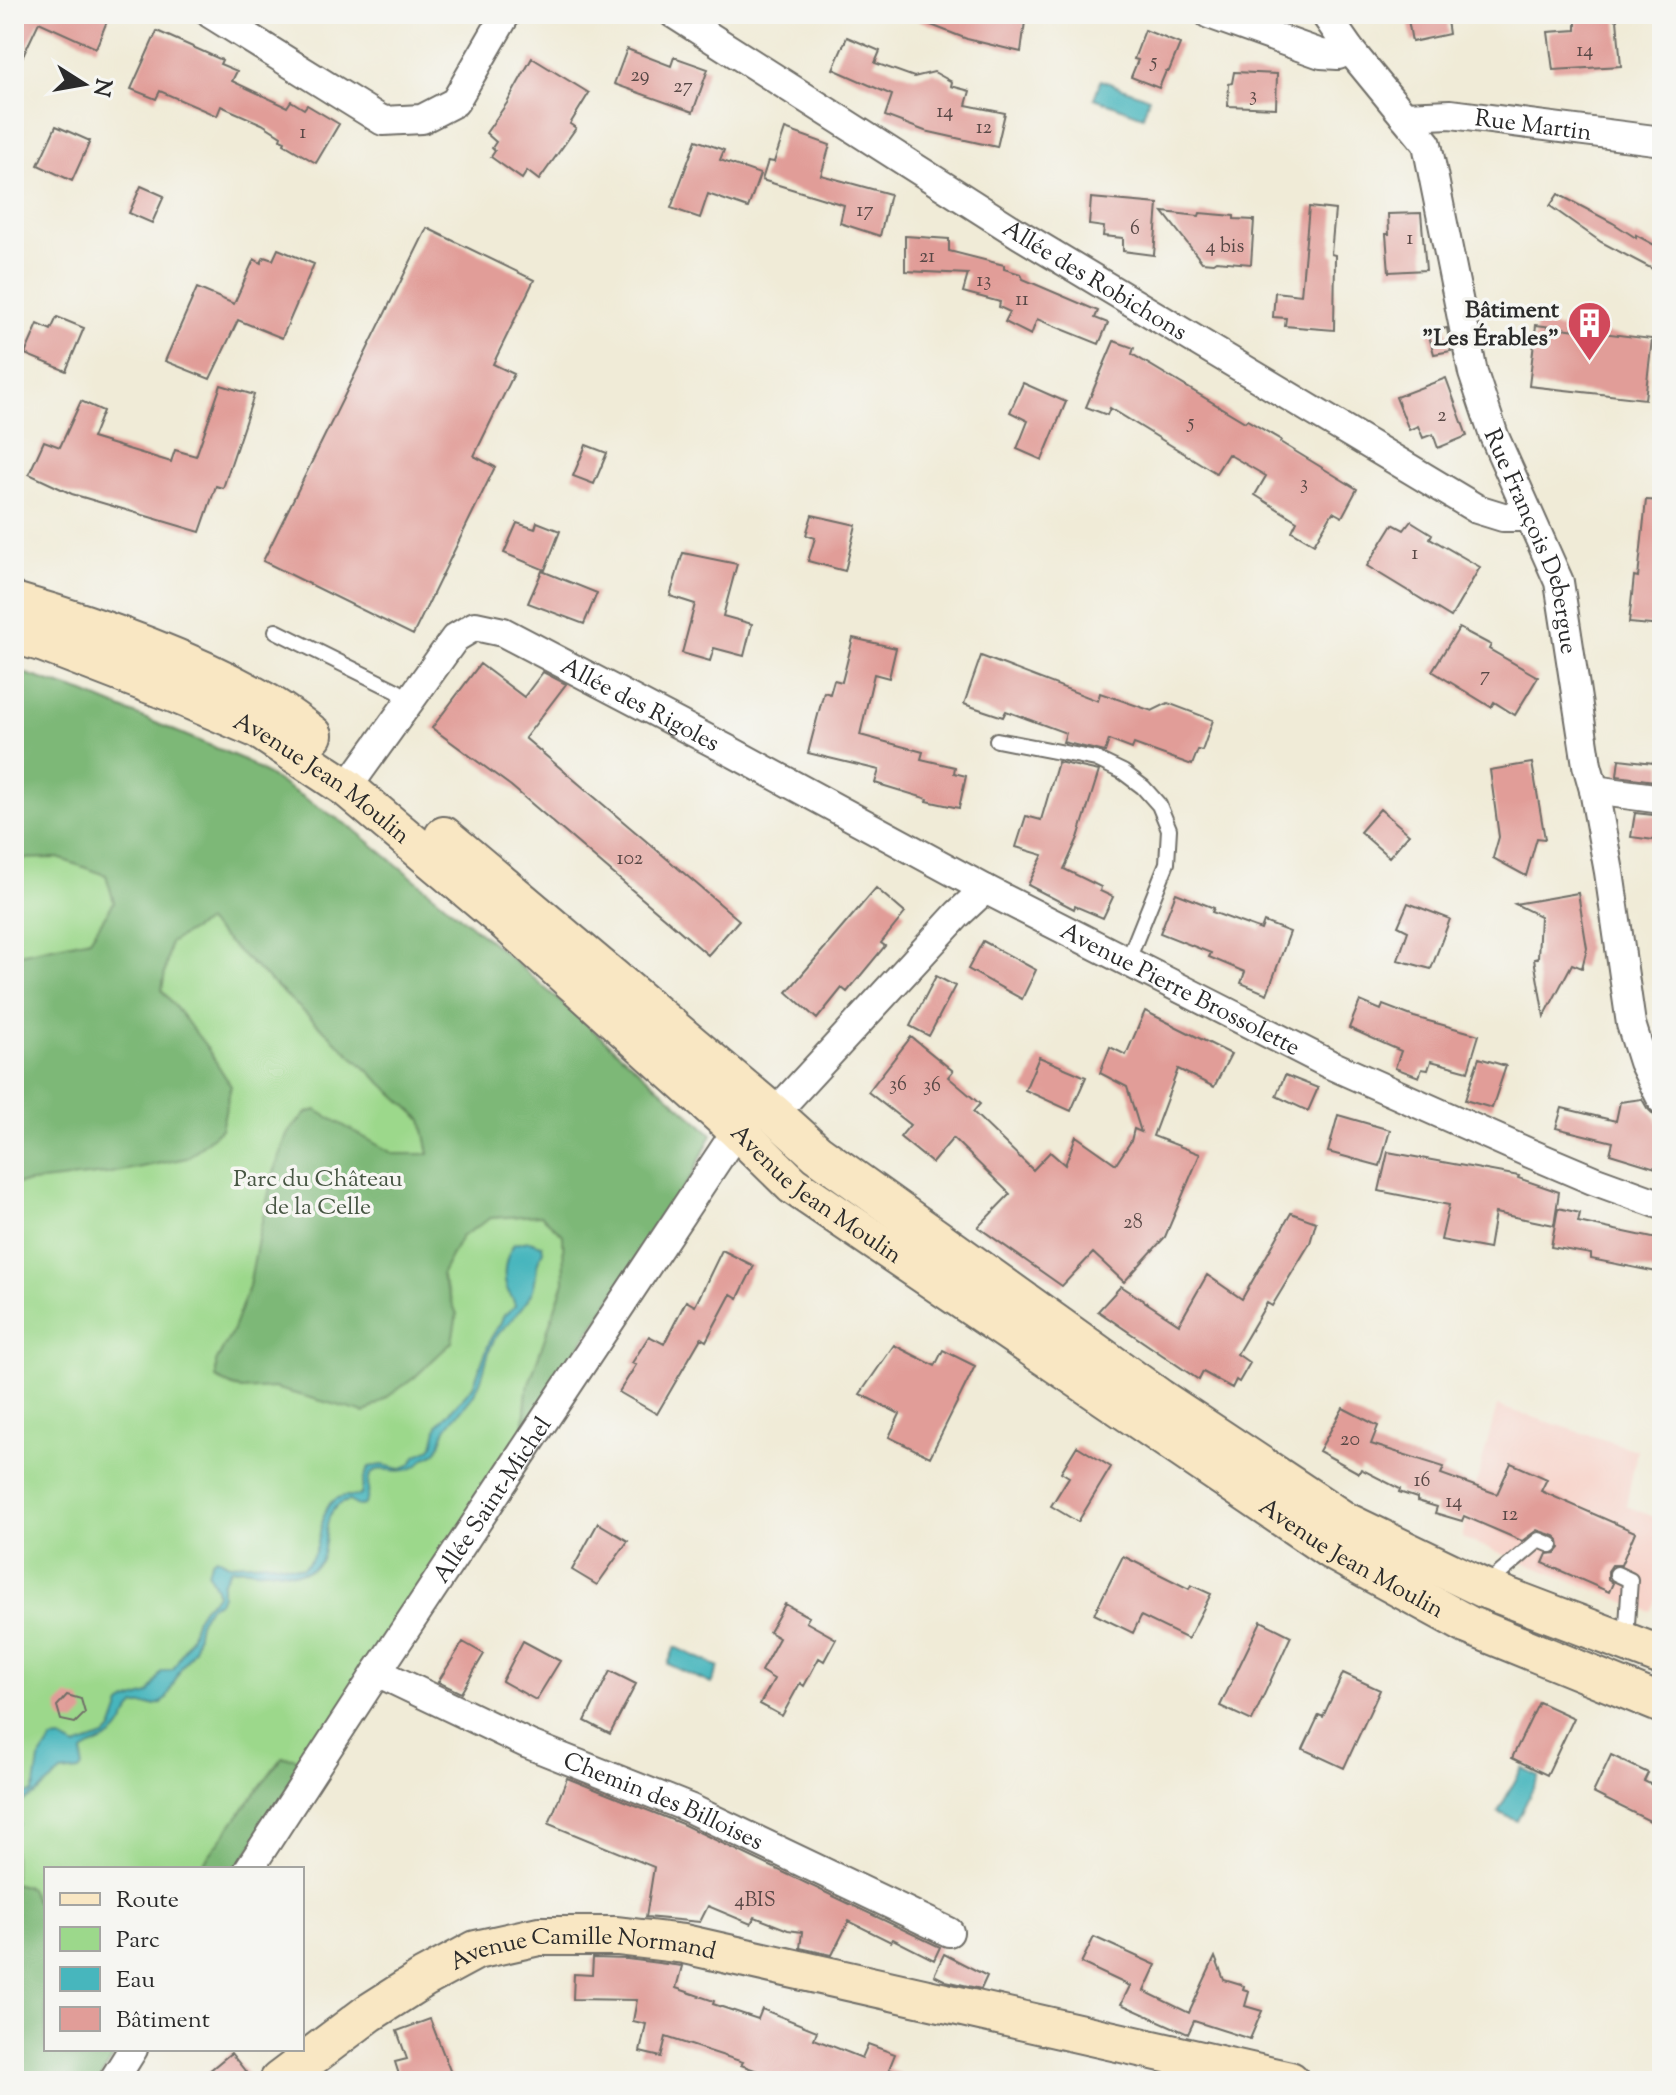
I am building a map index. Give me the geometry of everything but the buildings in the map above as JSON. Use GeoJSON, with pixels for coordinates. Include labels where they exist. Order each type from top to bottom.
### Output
{"type":"FeatureCollection","features":[{"type":"Feature","properties":{"kind":"main road","name":"Avenue Jean Moulin"},"geometry":{"type":"LineString","coordinates":[[14,602],[187,662],[269,704],[354,778],[793,1185],[1331,1550],[1468,1625],[1662,1704]]}},
{"type":"Feature","properties":{"kind":"main road","name":"Avenue Jean Moulin"},"geometry":{"type":"LineString","coordinates":[[14,634],[147,683],[258,729],[354,778],[518,896],[817,1153],[1159,1398],[1344,1521],[1483,1588],[1662,1656]]}},
{"type":"Feature","properties":{"kind":"main road","name":"Avenue Camille Normand"},"geometry":{"type":"LineString","coordinates":[[279,2081],[369,2013],[424,1978],[476,1950],[539,1936],[617,1936],[684,1944],[1290,2081]]}},
{"type":"Feature","properties":{"kind":"street"},"geometry":{"type":"LineString","coordinates":[[211,14],[383,121],[422,119],[455,102],[506,14]]}},
{"type":"Feature","properties":{"kind":"street","name":"Allée des Robichons"},"geometry":{"type":"LineString","coordinates":[[674,14],[1019,234],[1477,509],[1503,517],[1529,517]]}},
{"type":"Feature","properties":{"kind":"street"},"geometry":{"type":"LineString","coordinates":[[1209,14],[1321,54],[1338,55],[1350,50]]}},
{"type":"Feature","properties":{"kind":"street","name":"Rue François Debergue"},"geometry":{"type":"LineString","coordinates":[[1325,14],[1350,50],[1427,144],[1473,373],[1494,436],[1559,582],[1587,765],[1609,872],[1631,1024],[1643,1062],[1662,1100]]}},
{"type":"Feature","properties":{"kind":"street","name":"Rue Martin"},"geometry":{"type":"LineString","coordinates":[[1404,116],[1451,114],[1662,141]]}},
{"type":"Feature","properties":{"kind":"street","name":"Allée des Rigoles"},"geometry":{"type":"LineString","coordinates":[[354,778],[455,638],[475,626],[503,632],[985,889]]}},
{"type":"Feature","properties":{"kind":"street"},"geometry":{"type":"LineString","coordinates":[[1594,790],[1662,799]]}},
{"type":"Feature","properties":{"kind":"street"},"geometry":{"type":"LineString","coordinates":[[774,1114],[958,914],[985,889]]}},
{"type":"Feature","properties":{"kind":"street","name":"Avenue Pierre Brossolette"},"geometry":{"type":"LineString","coordinates":[[985,889],[1329,1064],[1540,1158],[1662,1205]]}},
{"type":"Feature","properties":{"kind":"street","name":"Allée Saint-Michel"},"geometry":{"type":"LineString","coordinates":[[250,1867],[737,1130]]}},
{"type":"Feature","properties":{"kind":"street","name":"Chemin des Billoises"},"geometry":{"type":"LineString","coordinates":[[377,1672],[528,1744],[689,1808],[949,1932]]}},
{"type":"Feature","properties":{"kind":"street"},"geometry":{"type":"LineString","coordinates":[[113,2081],[132,2051]]}},
{"type":"Feature","properties":{"kind":"lane"},"geometry":{"type":"LineString","coordinates":[[276,631],[397,691],[409,701]]}},
{"type":"Feature","properties":{"kind":"lane"},"geometry":{"type":"LineString","coordinates":[[997,740],[1096,759],[1123,772],[1143,787],[1159,805],[1169,829],[1167,863],[1125,961]]}},
{"type":"Feature","properties":{"kind":"lane"},"geometry":{"type":"LineString","coordinates":[[1483,1588],[1539,1540],[1551,1545]]}},
{"type":"Feature","properties":{"kind":"lane"},"geometry":{"type":"LineString","coordinates":[[1617,1574],[1630,1580],[1626,1643]]}},
{"type":"Feature","properties":{"kind":"shaded area"},"geometry":{"type":"Polygon","coordinates":[[[1497,1406],[1637,1450],[1626,1506],[1662,1520],[1662,1588],[1651,1612],[1462,1538],[1497,1406]]]}},
{"type":"Feature","properties":{"kind":"green space","name":"Parc du Château de la Celle"},"geometry":{"type":"Polygon","coordinates":[[[14,670],[84,693],[242,759],[352,828],[507,955],[712,1134],[694,1172],[237,1867],[44,1867],[44,2051],[14,2081],[14,670]]]}},
{"type":"Feature","properties":{"kind":"green space"},"geometry":{"type":"Polygon","coordinates":[[[14,670],[84,693],[242,759],[352,828],[507,955],[712,1134],[694,1172],[523,1433],[527,1390],[564,1282],[563,1235],[541,1215],[491,1218],[461,1237],[441,1275],[457,1314],[452,1342],[414,1378],[365,1413],[274,1388],[241,1390],[216,1378],[216,1362],[232,1332],[249,1286],[273,1176],[287,1134],[306,1113],[316,1110],[394,1154],[429,1154],[422,1120],[206,922],[170,943],[162,990],[206,1046],[231,1086],[221,1129],[187,1158],[106,1174],[14,1184],[14,955],[90,939],[114,902],[106,875],[58,858],[14,859],[14,670]]]}},
{"type":"Feature","properties":{"kind":"green space"},"geometry":{"type":"Polygon","coordinates":[[[282,1757],[295,1758],[303,1767],[238,1867],[200,1867],[282,1757]]]}},
{"type":"Feature","properties":{"kind":"green space"},"geometry":{"type":"Polygon","coordinates":[[[14,1883],[28,1887],[41,1909],[44,2051],[118,2051],[98,2081],[14,2081],[14,1883]]]}},
{"type":"Feature","properties":{"kind":"water"},"geometry":{"type":"Polygon","coordinates":[[[1101,80],[1149,98],[1143,116],[1094,98],[1101,80]]]}},
{"type":"Feature","properties":{"kind":"water"},"geometry":{"type":"Polygon","coordinates":[[[529,1241],[542,1245],[543,1251],[532,1292],[494,1340],[478,1386],[448,1426],[438,1450],[410,1469],[381,1470],[371,1474],[364,1505],[358,1506],[349,1501],[337,1506],[331,1513],[322,1557],[317,1565],[307,1571],[231,1569],[222,1583],[222,1596],[204,1613],[199,1623],[194,1649],[167,1698],[154,1705],[136,1705],[114,1735],[83,1752],[79,1771],[61,1773],[35,1795],[16,1805],[19,1825],[14,1830],[14,1796],[32,1793],[39,1760],[52,1740],[61,1739],[76,1747],[105,1737],[112,1730],[121,1705],[149,1694],[161,1672],[173,1669],[190,1638],[196,1618],[217,1594],[208,1573],[211,1561],[216,1557],[229,1564],[272,1562],[302,1568],[315,1550],[326,1509],[341,1497],[361,1495],[369,1467],[383,1465],[400,1469],[410,1465],[417,1455],[433,1446],[438,1425],[473,1386],[491,1338],[503,1316],[515,1306],[505,1283],[505,1266],[514,1244],[529,1241]]]}},
{"type":"Feature","properties":{"kind":"water"},"geometry":{"type":"Polygon","coordinates":[[[675,1647],[719,1667],[711,1684],[668,1664],[675,1647]]]}},
{"type":"Feature","properties":{"kind":"water"},"geometry":{"type":"Polygon","coordinates":[[[1522,1768],[1539,1776],[1517,1821],[1498,1812],[1522,1768]]]}},
{"type":"Feature","properties":{"kind":"place","name":"Bâtiment \"Les Érables\""},"geometry":{"type":"Point","coordinates":[1590,362]}}]}
